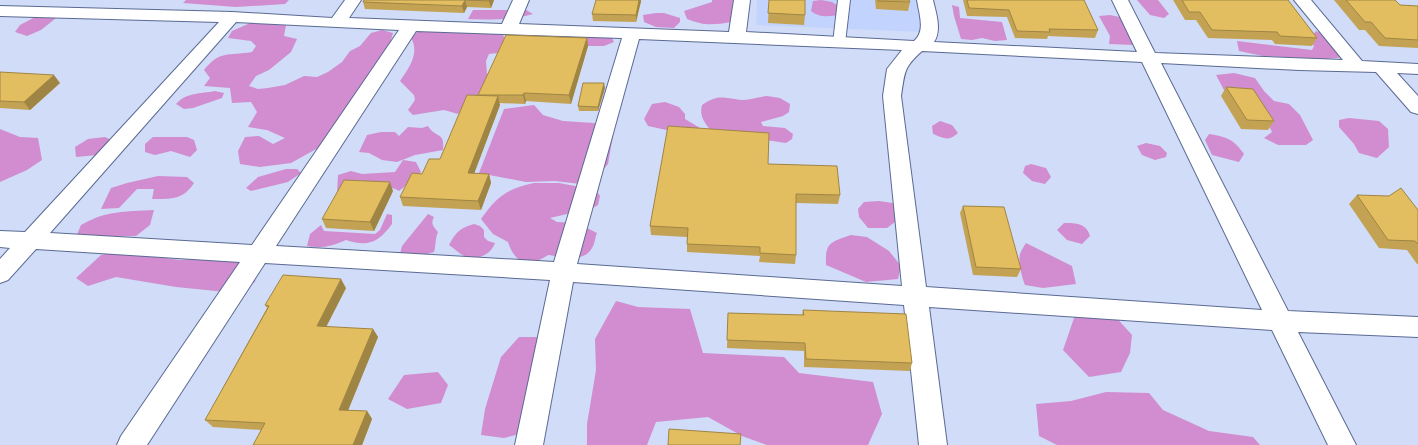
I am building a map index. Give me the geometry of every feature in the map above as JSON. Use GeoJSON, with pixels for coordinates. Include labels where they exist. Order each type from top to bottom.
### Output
{"type":"FeatureCollection","features":[{"type":"Feature","properties":{"kind":"street"},"geometry":{"type":"LineString","coordinates":[[140,15],[155,0]]}},
{"type":"Feature","properties":{"kind":"street"},"geometry":{"type":"LineString","coordinates":[[337,23],[353,0]]}},
{"type":"Feature","properties":{"kind":"street"},"geometry":{"type":"LineString","coordinates":[[508,29],[521,0]]}},
{"type":"Feature","properties":{"kind":"street"},"geometry":{"type":"LineString","coordinates":[[737,38],[742,0]]}},
{"type":"Feature","properties":{"kind":"street"},"geometry":{"type":"LineString","coordinates":[[925,0],[930,28],[928,38],[904,58],[896,69],[892,96],[933,445]]}},
{"type":"Feature","properties":{"kind":"street"},"geometry":{"type":"LineString","coordinates":[[1120,0],[1150,57],[1342,445]]}},
{"type":"Feature","properties":{"kind":"street"},"geometry":{"type":"LineString","coordinates":[[1302,0],[1357,66]]}},
{"type":"Feature","properties":{"kind":"street"},"geometry":{"type":"LineString","coordinates":[[0,11],[232,17],[337,23],[737,38],[1299,65],[1418,69]]}},
{"type":"Feature","properties":{"kind":"street"},"geometry":{"type":"LineString","coordinates":[[0,274],[232,17]]}},
{"type":"Feature","properties":{"kind":"street"},"geometry":{"type":"LineString","coordinates":[[131,445],[256,255],[411,25]]}},
{"type":"Feature","properties":{"kind":"street"},"geometry":{"type":"LineString","coordinates":[[529,445],[563,272],[632,34]]}},
{"type":"Feature","properties":{"kind":"street"},"geometry":{"type":"LineString","coordinates":[[1381,67],[1418,108]]}},
{"type":"Feature","properties":{"kind":"street"},"geometry":{"type":"LineString","coordinates":[[0,239],[563,272],[1281,320],[1418,327]]}},
{"type":"Feature","properties":{"kind":"lane"},"geometry":{"type":"LineString","coordinates":[[839,43],[844,0]]}},
{"type":"Feature","properties":{"kind":"shaded area"},"geometry":{"type":"Polygon","coordinates":[[[186,0],[289,0],[285,4],[236,7],[183,3],[186,0]]]}},
{"type":"Feature","properties":{"kind":"shaded area"},"geometry":{"type":"Polygon","coordinates":[[[712,0],[733,0],[731,22],[709,24],[699,23],[687,19],[684,11],[712,2],[712,0]]]}},
{"type":"Feature","properties":{"kind":"shaded area"},"geometry":{"type":"Polygon","coordinates":[[[757,0],[916,0],[922,32],[756,25],[757,0]]]}},
{"type":"Feature","properties":{"kind":"shaded area"},"geometry":{"type":"Polygon","coordinates":[[[821,0],[832,2],[840,7],[840,14],[825,16],[818,15],[811,11],[813,1],[821,0]]]}},
{"type":"Feature","properties":{"kind":"shaded area"},"geometry":{"type":"Polygon","coordinates":[[[1137,0],[1158,0],[1169,14],[1164,18],[1150,15],[1137,0]]]}},
{"type":"Feature","properties":{"kind":"shaded area"},"geometry":{"type":"Polygon","coordinates":[[[952,5],[959,7],[960,18],[1002,22],[1007,40],[995,41],[982,38],[972,40],[961,39],[952,5]]]}},
{"type":"Feature","properties":{"kind":"shaded area"},"geometry":{"type":"Polygon","coordinates":[[[473,10],[526,10],[533,14],[509,18],[468,19],[473,10]]]}},
{"type":"Feature","properties":{"kind":"shaded area"},"geometry":{"type":"Polygon","coordinates":[[[664,13],[680,18],[680,22],[674,28],[656,27],[644,22],[643,15],[664,13]]]}},
{"type":"Feature","properties":{"kind":"shaded area"},"geometry":{"type":"Polygon","coordinates":[[[1110,15],[1124,18],[1136,40],[1133,45],[1109,44],[1110,36],[1099,16],[1110,15]]]}},
{"type":"Feature","properties":{"kind":"shaded area"},"geometry":{"type":"Polygon","coordinates":[[[37,16],[56,18],[41,30],[27,36],[15,32],[20,25],[37,16]]]}},
{"type":"Feature","properties":{"kind":"shaded area"},"geometry":{"type":"Polygon","coordinates":[[[262,18],[286,25],[284,36],[297,39],[291,52],[269,70],[256,76],[249,86],[258,89],[285,85],[304,76],[317,77],[328,72],[342,62],[350,51],[360,46],[371,33],[382,30],[393,33],[387,54],[338,137],[291,163],[260,167],[240,164],[238,151],[245,137],[259,136],[273,144],[285,138],[267,130],[248,127],[257,112],[251,102],[232,103],[230,88],[204,86],[210,78],[204,70],[215,59],[225,55],[252,52],[256,46],[251,41],[228,38],[232,31],[262,18]]]}},
{"type":"Feature","properties":{"kind":"shaded area"},"geometry":{"type":"Polygon","coordinates":[[[429,27],[498,33],[503,35],[506,41],[498,53],[489,54],[486,61],[487,74],[494,79],[495,93],[469,100],[458,114],[444,110],[413,115],[408,110],[415,100],[414,95],[400,81],[410,66],[414,55],[411,38],[416,33],[429,27]]]}},
{"type":"Feature","properties":{"kind":"shaded area"},"geometry":{"type":"Polygon","coordinates":[[[1316,31],[1326,36],[1347,57],[1324,59],[1263,56],[1239,51],[1237,41],[1312,50],[1314,46],[1310,39],[1316,31]]]}},
{"type":"Feature","properties":{"kind":"shaded area"},"geometry":{"type":"Polygon","coordinates":[[[574,33],[611,36],[614,42],[604,46],[578,46],[570,38],[574,33]]]}},
{"type":"Feature","properties":{"kind":"shaded area"},"geometry":{"type":"Polygon","coordinates":[[[1234,73],[1255,78],[1264,91],[1274,101],[1289,104],[1300,115],[1313,140],[1306,145],[1278,145],[1264,138],[1272,132],[1269,126],[1237,93],[1224,90],[1216,75],[1234,73]]]}},
{"type":"Feature","properties":{"kind":"shaded area"},"geometry":{"type":"Polygon","coordinates":[[[215,91],[224,93],[222,98],[193,108],[184,109],[176,104],[189,95],[215,91]]]}},
{"type":"Feature","properties":{"kind":"shaded area"},"geometry":{"type":"Polygon","coordinates":[[[767,96],[780,98],[790,104],[789,112],[783,116],[761,122],[763,126],[785,128],[793,134],[792,139],[786,143],[712,132],[705,123],[701,113],[702,105],[713,99],[725,98],[744,100],[767,96]]]}},
{"type":"Feature","properties":{"kind":"shaded area"},"geometry":{"type":"Polygon","coordinates":[[[665,102],[679,107],[685,114],[685,119],[700,128],[671,131],[648,126],[644,119],[652,104],[665,102]]]}},
{"type":"Feature","properties":{"kind":"shaded area"},"geometry":{"type":"Polygon","coordinates":[[[534,105],[543,115],[563,121],[594,123],[614,130],[608,164],[589,185],[555,181],[526,182],[479,173],[504,109],[534,105]]]}},
{"type":"Feature","properties":{"kind":"shaded area"},"geometry":{"type":"Polygon","coordinates":[[[1349,118],[1379,121],[1388,129],[1389,147],[1377,158],[1359,153],[1354,144],[1339,127],[1339,120],[1349,118]]]}},
{"type":"Feature","properties":{"kind":"shaded area"},"geometry":{"type":"Polygon","coordinates":[[[940,121],[952,125],[958,133],[951,138],[943,138],[933,134],[932,126],[940,121]]]}},
{"type":"Feature","properties":{"kind":"shaded area"},"geometry":{"type":"Polygon","coordinates":[[[428,126],[443,140],[443,150],[415,155],[397,162],[382,160],[369,153],[359,152],[367,135],[381,132],[395,132],[399,136],[408,127],[422,128],[428,126]]]}},
{"type":"Feature","properties":{"kind":"shaded area"},"geometry":{"type":"Polygon","coordinates":[[[0,129],[20,137],[38,138],[42,160],[27,170],[0,182],[0,129]]]}},
{"type":"Feature","properties":{"kind":"shaded area"},"geometry":{"type":"Polygon","coordinates":[[[1209,134],[1221,136],[1233,142],[1244,154],[1239,162],[1212,155],[1205,140],[1209,134]]]}},
{"type":"Feature","properties":{"kind":"shaded area"},"geometry":{"type":"Polygon","coordinates":[[[105,137],[116,142],[97,155],[76,157],[75,147],[88,139],[105,137]]]}},
{"type":"Feature","properties":{"kind":"shaded area"},"geometry":{"type":"Polygon","coordinates":[[[153,137],[187,137],[194,140],[197,150],[190,157],[171,151],[155,155],[145,152],[145,144],[153,137]]]}},
{"type":"Feature","properties":{"kind":"shaded area"},"geometry":{"type":"Polygon","coordinates":[[[1146,143],[1160,146],[1167,153],[1166,157],[1155,160],[1142,155],[1137,146],[1146,143]]]}},
{"type":"Feature","properties":{"kind":"shaded area"},"geometry":{"type":"Polygon","coordinates":[[[403,160],[416,162],[421,172],[399,191],[393,188],[378,187],[337,194],[338,175],[351,171],[362,174],[395,172],[403,160]]]}},
{"type":"Feature","properties":{"kind":"shaded area"},"geometry":{"type":"Polygon","coordinates":[[[1031,164],[1046,168],[1051,177],[1045,184],[1032,181],[1023,173],[1025,166],[1031,164]]]}},
{"type":"Feature","properties":{"kind":"shaded area"},"geometry":{"type":"Polygon","coordinates":[[[286,169],[297,169],[301,173],[288,182],[251,191],[246,188],[258,177],[286,169]]]}},
{"type":"Feature","properties":{"kind":"shaded area"},"geometry":{"type":"Polygon","coordinates":[[[158,176],[187,177],[194,183],[190,189],[181,196],[171,198],[152,199],[154,189],[137,189],[119,208],[101,209],[111,188],[158,176]]]}},
{"type":"Feature","properties":{"kind":"shaded area"},"geometry":{"type":"Polygon","coordinates":[[[534,183],[559,183],[596,190],[600,196],[598,205],[579,216],[567,214],[550,218],[557,222],[577,223],[597,233],[593,246],[588,253],[578,258],[548,255],[535,262],[524,262],[515,255],[508,242],[493,234],[481,219],[492,205],[503,195],[517,188],[534,183]]]}},
{"type":"Feature","properties":{"kind":"shaded area"},"geometry":{"type":"Polygon","coordinates":[[[879,201],[893,203],[896,213],[895,222],[887,228],[868,228],[859,217],[858,209],[864,202],[879,201]]]}},
{"type":"Feature","properties":{"kind":"shaded area"},"geometry":{"type":"Polygon","coordinates":[[[154,210],[150,225],[136,236],[76,237],[81,225],[90,220],[108,214],[154,210]]]}},
{"type":"Feature","properties":{"kind":"shaded area"},"geometry":{"type":"Polygon","coordinates":[[[387,214],[392,215],[392,224],[382,236],[372,242],[360,243],[346,240],[327,246],[307,246],[310,234],[321,225],[324,231],[375,234],[380,230],[387,214]]]}},
{"type":"Feature","properties":{"kind":"shaded area"},"geometry":{"type":"Polygon","coordinates":[[[428,214],[434,217],[432,224],[438,232],[434,252],[424,255],[400,254],[402,246],[428,214]]]}},
{"type":"Feature","properties":{"kind":"shaded area"},"geometry":{"type":"Polygon","coordinates":[[[1064,223],[1083,226],[1086,228],[1090,236],[1082,244],[1067,240],[1057,230],[1064,223]]]}},
{"type":"Feature","properties":{"kind":"shaded area"},"geometry":{"type":"Polygon","coordinates":[[[474,224],[480,226],[484,230],[484,237],[488,241],[495,243],[488,253],[480,257],[472,258],[463,255],[449,245],[459,231],[474,224]]]}},
{"type":"Feature","properties":{"kind":"shaded area"},"geometry":{"type":"Polygon","coordinates":[[[851,235],[867,237],[889,251],[901,266],[898,279],[866,282],[826,265],[828,247],[839,239],[851,235]]]}},
{"type":"Feature","properties":{"kind":"shaded area"},"geometry":{"type":"Polygon","coordinates":[[[1026,243],[1072,266],[1076,284],[1043,288],[1025,285],[1021,270],[1020,253],[1026,243]]]}},
{"type":"Feature","properties":{"kind":"shaded area"},"geometry":{"type":"Polygon","coordinates":[[[119,251],[144,252],[158,257],[180,260],[229,256],[258,268],[255,282],[236,293],[176,287],[116,277],[88,286],[76,278],[101,255],[119,251]]]}},
{"type":"Feature","properties":{"kind":"shaded area"},"geometry":{"type":"Polygon","coordinates":[[[616,301],[638,307],[690,309],[703,353],[784,357],[799,373],[873,382],[882,414],[868,445],[767,445],[742,436],[708,417],[656,422],[647,445],[587,445],[587,424],[596,370],[595,339],[616,301]]]}},
{"type":"Feature","properties":{"kind":"shaded area"},"geometry":{"type":"Polygon","coordinates":[[[1082,311],[1113,314],[1132,335],[1130,353],[1121,372],[1089,377],[1063,350],[1074,318],[1082,311]]]}},
{"type":"Feature","properties":{"kind":"shaded area"},"geometry":{"type":"Polygon","coordinates":[[[519,337],[541,337],[519,434],[504,438],[481,435],[485,409],[501,357],[519,337]]]}},
{"type":"Feature","properties":{"kind":"shaded area"},"geometry":{"type":"Polygon","coordinates":[[[438,372],[448,385],[441,403],[407,409],[388,399],[404,375],[438,372]]]}},
{"type":"Feature","properties":{"kind":"shaded area"},"geometry":{"type":"Polygon","coordinates":[[[1106,392],[1149,393],[1163,410],[1209,431],[1253,437],[1260,445],[1057,445],[1039,436],[1036,404],[1071,401],[1106,392]]]}},
{"type":"Feature","properties":{"kind":"building"},"geometry":{"type":"Polygon","coordinates":[[[364,0],[465,0],[462,6],[363,2],[364,0]]]}},
{"type":"Feature","properties":{"kind":"building"},"geometry":{"type":"Polygon","coordinates":[[[465,0],[489,0],[489,1],[465,0]]]}},
{"type":"Feature","properties":{"kind":"building"},"geometry":{"type":"Polygon","coordinates":[[[596,0],[639,0],[636,15],[592,14],[596,0]]]}},
{"type":"Feature","properties":{"kind":"building"},"geometry":{"type":"Polygon","coordinates":[[[769,0],[805,0],[805,15],[768,13],[769,0]]]}},
{"type":"Feature","properties":{"kind":"building"},"geometry":{"type":"Polygon","coordinates":[[[909,0],[910,2],[878,1],[909,0]]]}},
{"type":"Feature","properties":{"kind":"building"},"geometry":{"type":"Polygon","coordinates":[[[967,0],[1084,0],[1098,30],[1049,29],[1050,32],[1017,31],[1009,10],[969,8],[967,0]]]}},
{"type":"Feature","properties":{"kind":"building"},"geometry":{"type":"Polygon","coordinates":[[[1182,0],[1288,0],[1317,38],[1280,36],[1277,32],[1212,30],[1200,12],[1189,12],[1182,0]]]}},
{"type":"Feature","properties":{"kind":"building"},"geometry":{"type":"Polygon","coordinates":[[[1346,0],[1395,0],[1400,5],[1418,6],[1418,40],[1385,38],[1371,22],[1365,22],[1346,0]]]}},
{"type":"Feature","properties":{"kind":"building"},"geometry":{"type":"Polygon","coordinates":[[[506,35],[587,38],[569,95],[524,93],[523,95],[478,95],[506,35]]]}},
{"type":"Feature","properties":{"kind":"building"},"geometry":{"type":"Polygon","coordinates":[[[0,72],[54,75],[24,102],[0,101],[0,72]]]}},
{"type":"Feature","properties":{"kind":"building"},"geometry":{"type":"Polygon","coordinates":[[[583,83],[604,83],[598,107],[578,106],[583,83]]]}},
{"type":"Feature","properties":{"kind":"building"},"geometry":{"type":"Polygon","coordinates":[[[1226,87],[1253,89],[1274,121],[1247,120],[1226,87]]]}},
{"type":"Feature","properties":{"kind":"building"},"geometry":{"type":"Polygon","coordinates":[[[467,95],[498,96],[468,173],[489,174],[478,201],[400,197],[412,173],[422,174],[429,159],[440,159],[467,95]]]}},
{"type":"Feature","properties":{"kind":"building"},"geometry":{"type":"Polygon","coordinates":[[[668,126],[769,133],[768,164],[837,166],[840,195],[796,194],[796,255],[760,253],[760,247],[687,244],[688,228],[650,226],[668,126]]]}},
{"type":"Feature","properties":{"kind":"building"},"geometry":{"type":"Polygon","coordinates":[[[344,180],[390,182],[370,222],[322,219],[344,180]]]}},
{"type":"Feature","properties":{"kind":"building"},"geometry":{"type":"Polygon","coordinates":[[[1401,188],[1418,210],[1418,244],[1415,241],[1388,240],[1357,195],[1389,196],[1401,188]]]}},
{"type":"Feature","properties":{"kind":"building"},"geometry":{"type":"Polygon","coordinates":[[[963,206],[1004,207],[1021,269],[976,267],[963,206]]]}},
{"type":"Feature","properties":{"kind":"building"},"geometry":{"type":"Polygon","coordinates":[[[283,275],[341,279],[317,326],[373,329],[339,410],[367,411],[353,445],[253,445],[265,423],[205,420],[269,306],[265,305],[283,275]]]}},
{"type":"Feature","properties":{"kind":"building"},"geometry":{"type":"Polygon","coordinates":[[[803,310],[906,314],[912,363],[806,359],[805,343],[727,340],[728,313],[804,315],[803,310]]]}},
{"type":"Feature","properties":{"kind":"building"},"geometry":{"type":"Polygon","coordinates":[[[669,429],[741,434],[740,445],[668,445],[669,429]]]}}]}
